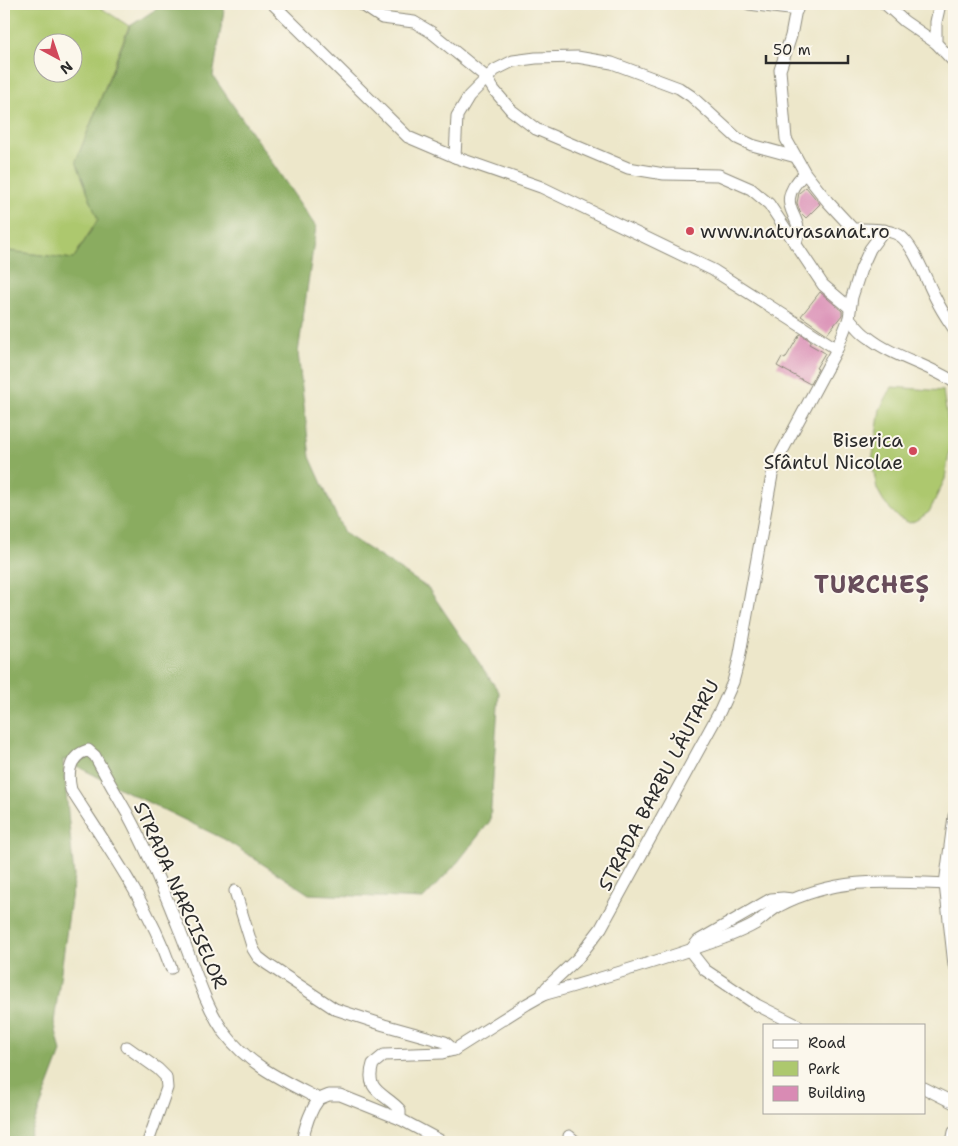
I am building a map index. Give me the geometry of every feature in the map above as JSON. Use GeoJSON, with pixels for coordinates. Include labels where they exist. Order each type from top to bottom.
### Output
{"type":"FeatureCollection","features":[{"type":"Feature","properties":{"kind":"street"},"geometry":{"type":"LineString","coordinates":[[273,4],[408,137],[455,157],[541,187],[713,270],[837,349]]}},
{"type":"Feature","properties":{"kind":"street"},"geometry":{"type":"LineString","coordinates":[[361,4],[382,18],[414,22],[431,32],[486,77],[511,110],[536,129],[628,168],[664,174],[719,175],[751,189],[769,204],[823,285],[849,313],[861,332],[883,347],[944,375],[954,382]]}},
{"type":"Feature","properties":{"kind":"street"},"geometry":{"type":"LineString","coordinates":[[749,4],[797,7],[791,36],[780,70],[786,139],[805,173],[853,229],[884,230],[900,236],[906,241],[936,300],[954,329]]}},
{"type":"Feature","properties":{"kind":"street"},"geometry":{"type":"LineString","coordinates":[[885,4],[904,22],[936,43],[954,62]]}},
{"type":"Feature","properties":{"kind":"street"},"geometry":{"type":"LineString","coordinates":[[936,43],[936,22],[940,4]]}},
{"type":"Feature","properties":{"kind":"street"},"geometry":{"type":"LineString","coordinates":[[455,157],[457,116],[469,96],[486,77],[513,61],[536,58],[577,57],[612,63],[679,88],[691,96],[736,138],[752,145],[796,157]]}},
{"type":"Feature","properties":{"kind":"street"},"geometry":{"type":"LineString","coordinates":[[795,244],[800,235],[799,228],[788,202],[793,186],[805,173]]}},
{"type":"Feature","properties":{"kind":"street","name":"STRADA BARBU LĂUTARU"},"geometry":{"type":"LineString","coordinates":[[543,995],[547,987],[578,958],[601,928],[720,711],[733,682],[739,659],[772,475],[778,459],[837,349],[861,269],[870,249],[884,230]]}},
{"type":"Feature","properties":{"kind":"street","name":"STRADA NARCISELOR"},"geometry":{"type":"LineString","coordinates":[[172,968],[165,950],[138,898],[71,790],[68,780],[68,769],[80,753],[88,750],[95,756],[126,812],[174,915],[206,997],[225,1032],[249,1059],[263,1070],[320,1099]]}},
{"type":"Feature","properties":{"kind":"street"},"geometry":{"type":"LineString","coordinates":[[954,816],[945,884],[954,965]]}},
{"type":"Feature","properties":{"kind":"street"},"geometry":{"type":"LineString","coordinates":[[400,1119],[400,1110],[380,1094],[370,1079],[373,1064],[384,1056],[442,1053],[454,1050],[543,995],[690,951],[740,932],[755,924],[778,906],[823,890],[855,882],[945,884]]}},
{"type":"Feature","properties":{"kind":"street"},"geometry":{"type":"LineString","coordinates":[[234,891],[254,949],[258,957],[267,964],[335,1009],[445,1042],[454,1050]]}},
{"type":"Feature","properties":{"kind":"street"},"geometry":{"type":"LineString","coordinates":[[690,951],[705,970],[757,1005],[795,1024]]}},
{"type":"Feature","properties":{"kind":"street"},"geometry":{"type":"LineString","coordinates":[[127,1047],[166,1077],[167,1088],[148,1142]]}},
{"type":"Feature","properties":{"kind":"street"},"geometry":{"type":"LineString","coordinates":[[926,1089],[954,1103]]}},
{"type":"Feature","properties":{"kind":"street"},"geometry":{"type":"LineString","coordinates":[[302,1142],[307,1119],[312,1108],[320,1099],[329,1095],[340,1095],[400,1119],[442,1142]]}},
{"type":"Feature","properties":{"kind":"street"},"geometry":{"type":"LineString","coordinates":[[952,1142],[954,1132]]}},
{"type":"Feature","properties":{"kind":"green space"},"geometry":{"type":"Polygon","coordinates":[[[4,4],[95,4],[129,26],[76,161],[98,219],[73,259],[10,251],[4,257],[4,4]]]}},
{"type":"Feature","properties":{"kind":"green space"},"geometry":{"type":"Polygon","coordinates":[[[164,4],[225,4],[213,76],[316,227],[298,353],[310,457],[344,533],[428,588],[499,692],[490,821],[457,863],[423,899],[309,894],[224,839],[63,759],[74,877],[54,1022],[61,1052],[27,1142],[4,1142],[4,257],[9,251],[73,259],[98,220],[76,161],[130,26],[164,4]]]}},
{"type":"Feature","properties":{"kind":"green space"},"geometry":{"type":"Polygon","coordinates":[[[892,387],[943,391],[951,441],[945,479],[929,512],[910,523],[899,518],[886,505],[877,489],[872,462],[880,409],[892,387]]]}},
{"type":"Feature","properties":{"kind":"building"},"geometry":{"type":"Polygon","coordinates":[[[806,187],[820,204],[806,218],[800,212],[797,203],[799,193],[806,187]]]}},
{"type":"Feature","properties":{"kind":"building"},"geometry":{"type":"Polygon","coordinates":[[[820,292],[842,311],[842,315],[827,334],[801,316],[820,292]]]}},
{"type":"Feature","properties":{"kind":"building"},"geometry":{"type":"Polygon","coordinates":[[[800,334],[811,341],[809,344],[825,353],[816,368],[818,369],[810,384],[777,366],[782,357],[785,359],[800,334]]]}},
{"type":"Feature","properties":{"kind":"place","name":"www.naturasanat.ro"},"geometry":{"type":"Point","coordinates":[690,231]}},
{"type":"Feature","properties":{"kind":"place","name":"Biserica Sfântul Nicolae"},"geometry":{"type":"Point","coordinates":[913,451]}},
{"type":"Feature","properties":{"kind":"district","name":"TURCHEȘ"},"geometry":{"type":"Point","coordinates":[872,585]}}]}
